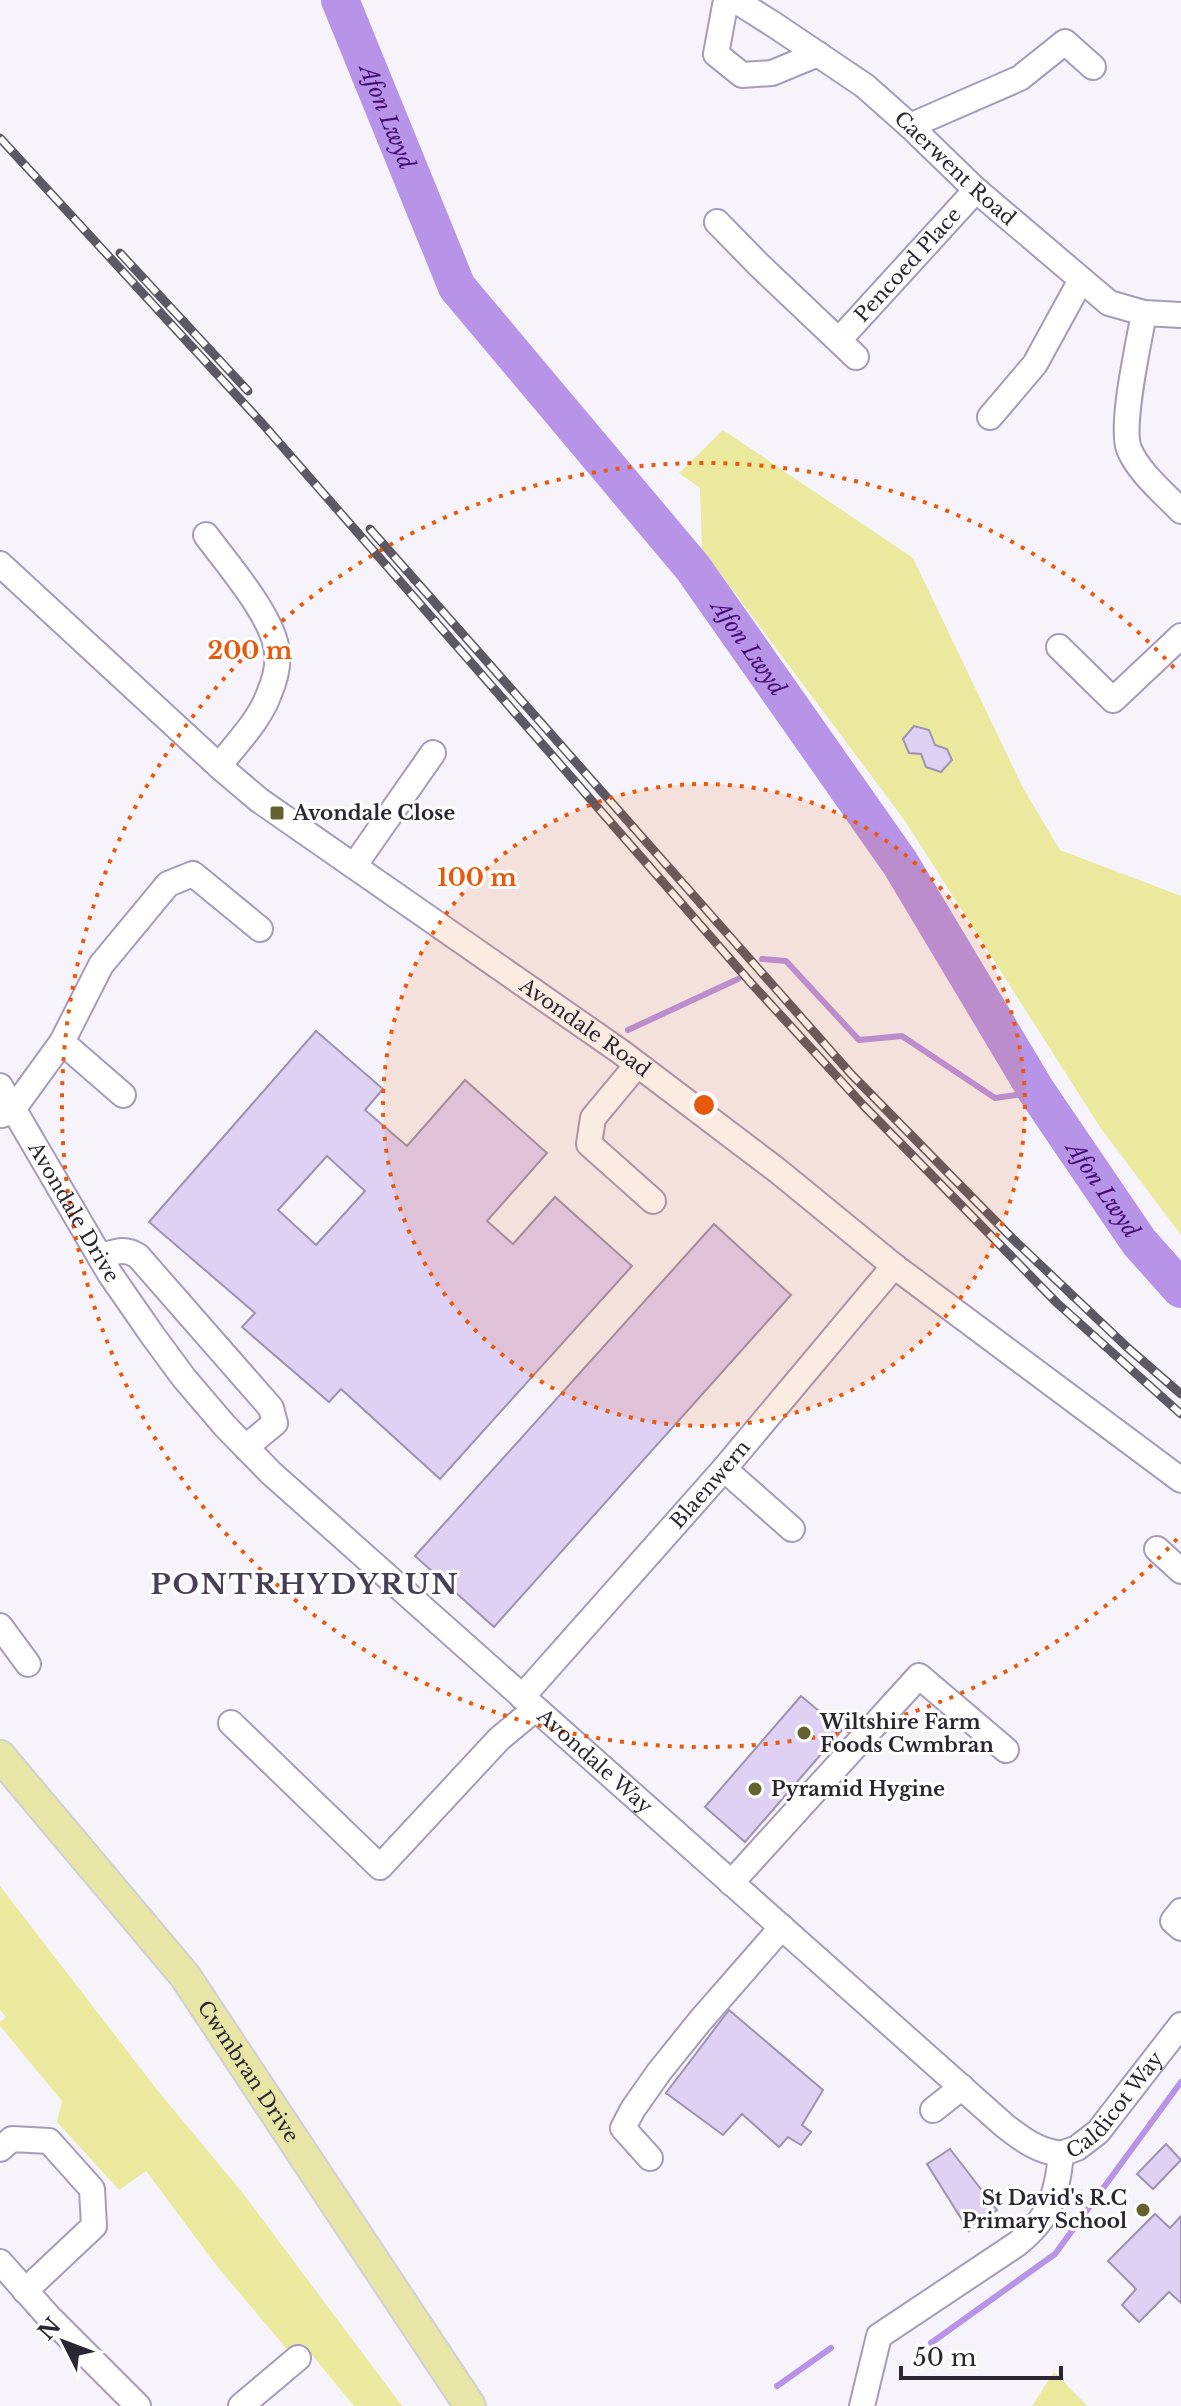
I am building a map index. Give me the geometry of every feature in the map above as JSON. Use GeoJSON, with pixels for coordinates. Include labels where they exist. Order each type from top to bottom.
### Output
{"type":"FeatureCollection","features":[{"type":"Feature","properties":{"kind":"main road","name":"Cwmbran Drive"},"geometry":{"type":"LineString","coordinates":[[0,1756],[185,1976],[470,2406]]}},
{"type":"Feature","properties":{"kind":"street"},"geometry":{"type":"LineString","coordinates":[[726,0],[716,54],[742,75],[772,73],[818,54]]}},
{"type":"Feature","properties":{"kind":"street","name":"Caerwent Road"},"geometry":{"type":"LineString","coordinates":[[735,0],[865,86],[976,190],[1109,303],[1144,313],[1181,315]]}},
{"type":"Feature","properties":{"kind":"street"},"geometry":{"type":"LineString","coordinates":[[910,126],[1020,78],[1065,42],[1093,67]]}},
{"type":"Feature","properties":{"kind":"street","name":"Pencoed Place"},"geometry":{"type":"LineString","coordinates":[[717,222],[848,348],[976,190]]}},
{"type":"Feature","properties":{"kind":"street"},"geometry":{"type":"LineString","coordinates":[[990,417],[1035,364],[1081,280]]}},
{"type":"Feature","properties":{"kind":"street"},"geometry":{"type":"LineString","coordinates":[[1144,313],[1126,423],[1128,447],[1146,474],[1181,511]]}},
{"type":"Feature","properties":{"kind":"street"},"geometry":{"type":"LineString","coordinates":[[206,535],[265,618],[277,650],[276,675],[268,697],[219,766]]}},
{"type":"Feature","properties":{"kind":"street","name":"Avondale Road"},"geometry":{"type":"LineString","coordinates":[[0,564],[219,766],[277,813],[637,1065],[778,1171],[894,1266],[1181,1480]]}},
{"type":"Feature","properties":{"kind":"street"},"geometry":{"type":"LineString","coordinates":[[1059,647],[1113,700],[1181,636]]}},
{"type":"Feature","properties":{"kind":"street"},"geometry":{"type":"LineString","coordinates":[[354,866],[433,753]]}},
{"type":"Feature","properties":{"kind":"street"},"geometry":{"type":"LineString","coordinates":[[7,1112],[62,1042],[101,965],[168,884],[193,874],[260,929]]}},
{"type":"Feature","properties":{"kind":"street"},"geometry":{"type":"LineString","coordinates":[[62,1042],[123,1095]]}},
{"type":"Feature","properties":{"kind":"street"},"geometry":{"type":"LineString","coordinates":[[637,1065],[593,1118],[589,1144],[653,1201]]}},
{"type":"Feature","properties":{"kind":"street","name":"Avondale Drive"},"geometry":{"type":"LineString","coordinates":[[0,1086],[7,1112],[153,1336]]}},
{"type":"Feature","properties":{"kind":"street"},"geometry":{"type":"LineString","coordinates":[[100,1257],[121,1249],[138,1256],[271,1408],[275,1423],[246,1447]]}},
{"type":"Feature","properties":{"kind":"street","name":"Blaenwern"},"geometry":{"type":"LineString","coordinates":[[231,1723],[380,1867],[499,1739],[894,1266]]}},
{"type":"Feature","properties":{"kind":"street","name":"Avondale Way"},"geometry":{"type":"LineString","coordinates":[[153,1336],[184,1378],[271,1473],[1025,2142],[1046,2152],[1061,2154]]}},
{"type":"Feature","properties":{"kind":"street"},"geometry":{"type":"LineString","coordinates":[[724,1469],[792,1529]]}},
{"type":"Feature","properties":{"kind":"street"},"geometry":{"type":"LineString","coordinates":[[1157,1549],[1181,1571]]}},
{"type":"Feature","properties":{"kind":"street"},"geometry":{"type":"LineString","coordinates":[[0,1626],[28,1664]]}},
{"type":"Feature","properties":{"kind":"street"},"geometry":{"type":"LineString","coordinates":[[731,1883],[919,1676],[1006,1750]]}},
{"type":"Feature","properties":{"kind":"street"},"geometry":{"type":"LineString","coordinates":[[1181,1911],[1173,1921],[1181,1928]]}},
{"type":"Feature","properties":{"kind":"street"},"geometry":{"type":"LineString","coordinates":[[650,2158],[623,2128],[633,2109],[700,2021],[782,1927]]}},
{"type":"Feature","properties":{"kind":"street","name":"Caldicot Way"},"geometry":{"type":"LineString","coordinates":[[862,2406],[879,2336],[1035,2230],[1055,2196],[1061,2154],[1077,2148],[1098,2132],[1181,2026]]}},
{"type":"Feature","properties":{"kind":"street"},"geometry":{"type":"LineString","coordinates":[[933,2110],[962,2087]]}},
{"type":"Feature","properties":{"kind":"street"},"geometry":{"type":"LineString","coordinates":[[0,2149],[12,2139],[49,2141],[92,2189],[94,2226],[25,2291]]}},
{"type":"Feature","properties":{"kind":"street"},"geometry":{"type":"LineString","coordinates":[[0,2262],[138,2406]]}},
{"type":"Feature","properties":{"kind":"street"},"geometry":{"type":"LineString","coordinates":[[241,2406],[298,2358]]}},
{"type":"Feature","properties":{"kind":"shaded area"},"geometry":{"type":"Polygon","coordinates":[[[723,430],[913,558],[1023,788],[1060,850],[1181,896],[1181,1235],[1100,1127],[905,821],[702,549],[700,488],[679,473],[723,430]]]}},
{"type":"Feature","properties":{"kind":"shaded area"},"geometry":{"type":"Polygon","coordinates":[[[0,1886],[158,2091],[242,2192],[402,2406],[354,2406],[303,2344],[290,2353],[216,2265],[146,2171],[119,2190],[57,2122],[62,2101],[0,2026],[6,2017],[0,2010],[0,1886]]]}},
{"type":"Feature","properties":{"kind":"shaded area"},"geometry":{"type":"Polygon","coordinates":[[[1054,2372],[1087,2406],[1032,2406],[1054,2372]]]}},
{"type":"Feature","properties":{"kind":"building"},"geometry":{"type":"Polygon","coordinates":[[[914,726],[929,730],[935,745],[947,749],[952,760],[941,772],[926,767],[921,754],[909,753],[903,739],[914,726]]]}},
{"type":"Feature","properties":{"kind":"building"},"geometry":{"type":"Polygon","coordinates":[[[316,1031],[383,1089],[365,1110],[407,1146],[465,1080],[547,1153],[487,1221],[513,1244],[555,1197],[632,1266],[440,1479],[341,1389],[329,1402],[242,1327],[255,1313],[149,1222],[316,1031]],[[327,1156],[278,1210],[316,1245],[365,1191],[327,1156]]]}},
{"type":"Feature","properties":{"kind":"building"},"geometry":{"type":"Polygon","coordinates":[[[714,1224],[791,1295],[494,1627],[415,1556],[714,1224]]]}},
{"type":"Feature","properties":{"kind":"building","name":"Pyramid Hygine"},"geometry":{"type":"Polygon","coordinates":[[[801,1696],[842,1730],[745,1842],[705,1807],[801,1696]]]}},
{"type":"Feature","properties":{"kind":"building"},"geometry":{"type":"Polygon","coordinates":[[[729,2010],[823,2090],[802,2125],[811,2132],[801,2145],[788,2137],[779,2147],[742,2114],[723,2135],[666,2093],[729,2010]]]}},
{"type":"Feature","properties":{"kind":"building"},"geometry":{"type":"Polygon","coordinates":[[[1166,2144],[1181,2160],[1153,2189],[1137,2174],[1166,2144]]]}},
{"type":"Feature","properties":{"kind":"building"},"geometry":{"type":"Polygon","coordinates":[[[950,2149],[997,2210],[969,2231],[927,2164],[950,2149]]]}},
{"type":"Feature","properties":{"kind":"building"},"geometry":{"type":"Polygon","coordinates":[[[1155,2214],[1170,2228],[1181,2216],[1181,2303],[1169,2292],[1139,2322],[1122,2305],[1136,2289],[1108,2261],[1155,2214]]]}},
{"type":"Feature","properties":{"kind":"waterway","name":"Afon Lwyd"},"geometry":{"type":"LineString","coordinates":[[340,0],[457,287],[693,568],[900,863],[1037,1092],[1139,1242],[1181,1289]]}},
{"type":"Feature","properties":{"kind":"waterway"},"geometry":{"type":"LineString","coordinates":[[762,959],[786,961],[859,1040],[902,1036],[995,1098],[1037,1092]]}},
{"type":"Feature","properties":{"kind":"waterway"},"geometry":{"type":"LineString","coordinates":[[628,1030],[738,979]]}},
{"type":"Feature","properties":{"kind":"waterway"},"geometry":{"type":"LineString","coordinates":[[931,2343],[1055,2254],[1181,2082]]}},
{"type":"Feature","properties":{"kind":"waterway"},"geometry":{"type":"LineString","coordinates":[[777,2386],[831,2348]]}},
{"type":"Feature","properties":{"kind":"railway"},"geometry":{"type":"LineString","coordinates":[[0,138],[261,422],[751,983],[863,1105],[1057,1303],[1181,1414]]}},
{"type":"Feature","properties":{"kind":"railway"},"geometry":{"type":"LineString","coordinates":[[120,253],[248,391]]}},
{"type":"Feature","properties":{"kind":"railway"},"geometry":{"type":"LineString","coordinates":[[370,529],[852,1075],[1013,1239],[1181,1394]]}},
{"type":"Feature","properties":{"kind":"place","name":"Avondale Close"},"geometry":{"type":"Point","coordinates":[277,813]}},
{"type":"Feature","properties":{"kind":"place","name":"Wiltshire Farm Foods Cwmbran"},"geometry":{"type":"Point","coordinates":[804,1733]}},
{"type":"Feature","properties":{"kind":"place","name":"Pyramid Hygine"},"geometry":{"type":"Point","coordinates":[755,1789]}},
{"type":"Feature","properties":{"kind":"place","name":"St David's R.C Primary School"},"geometry":{"type":"Point","coordinates":[1143,2210]}},
{"type":"Feature","properties":{"kind":"district","name":"PONTRHYDYRUN"},"geometry":{"type":"Point","coordinates":[305,1584]}}]}
